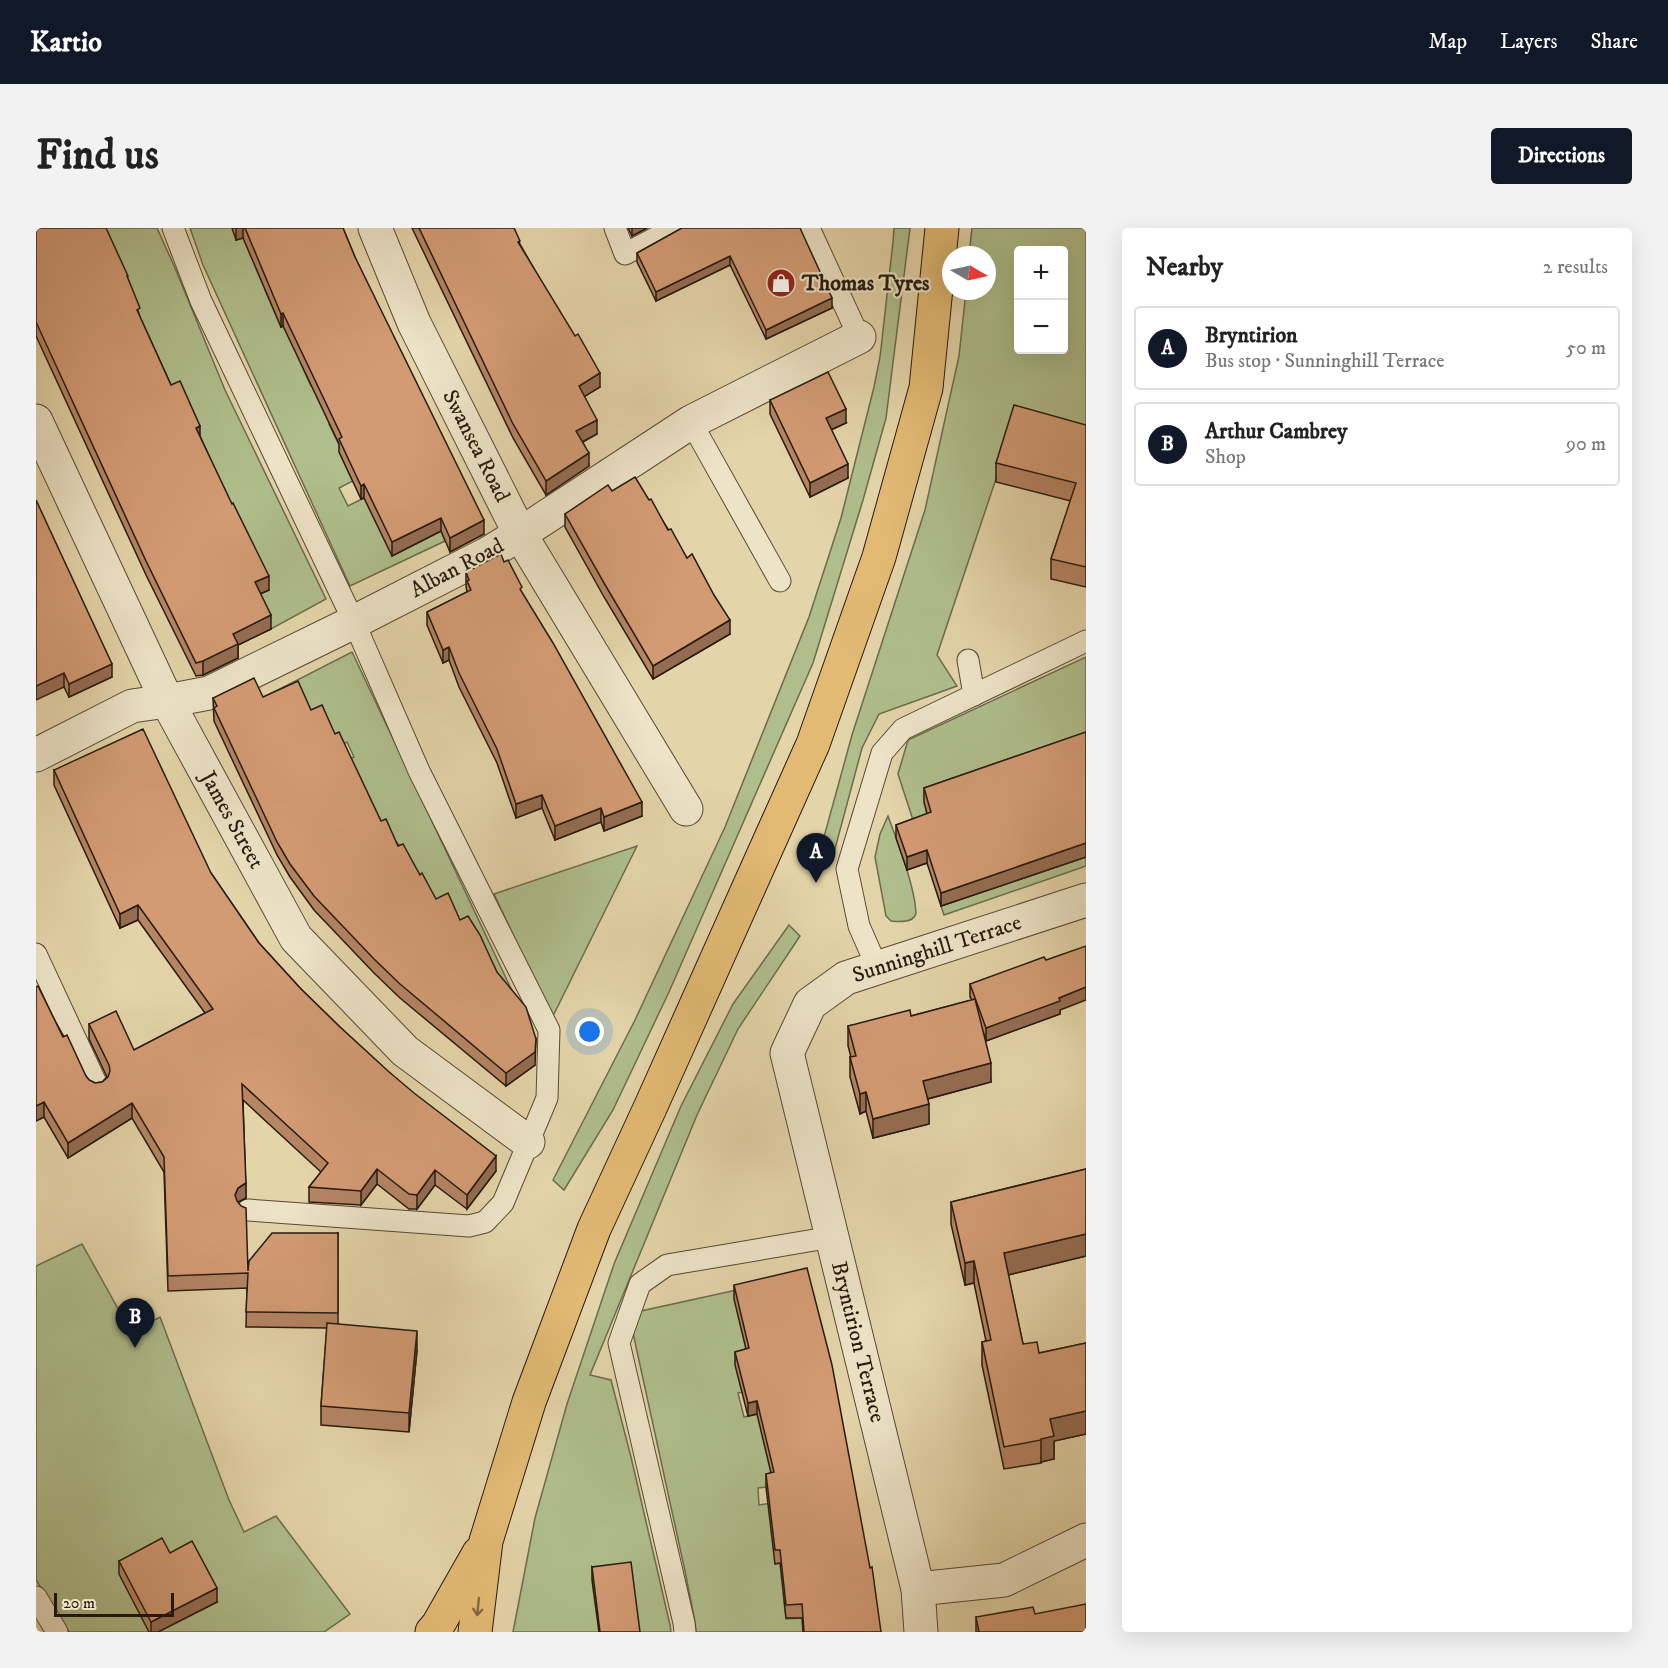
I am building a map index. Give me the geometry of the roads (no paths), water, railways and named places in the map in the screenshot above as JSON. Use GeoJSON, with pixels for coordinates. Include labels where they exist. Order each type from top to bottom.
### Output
{"type":"FeatureCollection","features":[{"type":"Feature","properties":{"kind":"main road"},"geometry":{"type":"LineString","coordinates":[[475,1632],[486,1541],[529,1402],[594,1230],[813,744],[879,557],[926,388],[942,228]]}},
{"type":"Feature","properties":{"kind":"main road"},"geometry":{"type":"LineString","coordinates":[[432,1632],[486,1541]]}},
{"type":"Feature","properties":{"kind":"street","name":"Swansea Road"},"geometry":{"type":"LineString","coordinates":[[375,228],[414,323],[520,534],[686,809]]}},
{"type":"Feature","properties":{"kind":"street","name":"Alban Road"},"geometry":{"type":"LineString","coordinates":[[36,754],[132,705],[209,693],[354,622],[487,554],[691,422],[859,337]]}},
{"type":"Feature","properties":{"kind":"street","name":"James Street"},"geometry":{"type":"LineString","coordinates":[[36,421],[167,701],[296,938],[405,1051],[528,1142]]}},
{"type":"Feature","properties":{"kind":"street","name":"Sunninghill Terrace"},"geometry":{"type":"LineString","coordinates":[[787,1053],[810,1004],[846,978],[1086,900]]}},
{"type":"Feature","properties":{"kind":"street","name":"Bryntirion Terrace"},"geometry":{"type":"LineString","coordinates":[[787,1053],[918,1589],[921,1632]]}},
{"type":"Feature","properties":{"kind":"street"},"geometry":{"type":"LineString","coordinates":[[918,1589],[1004,1580],[1086,1540]]}},
{"type":"Feature","properties":{"kind":"lane"},"geometry":{"type":"LineString","coordinates":[[173,228],[201,301],[354,622],[418,771],[549,1030],[547,1098],[503,1203],[486,1222],[469,1226],[248,1210]]}},
{"type":"Feature","properties":{"kind":"lane"},"geometry":{"type":"LineString","coordinates":[[615,228],[625,254],[674,228]]}},
{"type":"Feature","properties":{"kind":"lane"},"geometry":{"type":"LineString","coordinates":[[809,228],[859,337]]}},
{"type":"Feature","properties":{"kind":"lane"},"geometry":{"type":"LineString","coordinates":[[691,422],[780,581]]}},
{"type":"Feature","properties":{"kind":"lane"},"geometry":{"type":"LineString","coordinates":[[877,967],[859,926],[848,869],[882,753],[903,729],[1086,641]]}},
{"type":"Feature","properties":{"kind":"lane"},"geometry":{"type":"LineString","coordinates":[[968,660],[974,695]]}},
{"type":"Feature","properties":{"kind":"lane"},"geometry":{"type":"LineString","coordinates":[[36,954],[42,982],[97,1085]]}},
{"type":"Feature","properties":{"kind":"lane"},"geometry":{"type":"LineString","coordinates":[[685,1632],[619,1343],[640,1284],[666,1265],[832,1237]]}},
{"type":"Feature","properties":{"kind":"lane"},"geometry":{"type":"LineString","coordinates":[[36,1596],[57,1632]]}},
{"type":"Feature","properties":{"kind":"place","name":"Thomas Tyres"},"geometry":{"type":"Point","coordinates":[781,283]}},
{"type":"Feature","properties":{"kind":"place","name":"Bryntirion"},"geometry":{"type":"Point","coordinates":[816,883]}},
{"type":"Feature","properties":{"kind":"place","name":"Arthur Cambrey"},"geometry":{"type":"Point","coordinates":[135,1348]}}]}
